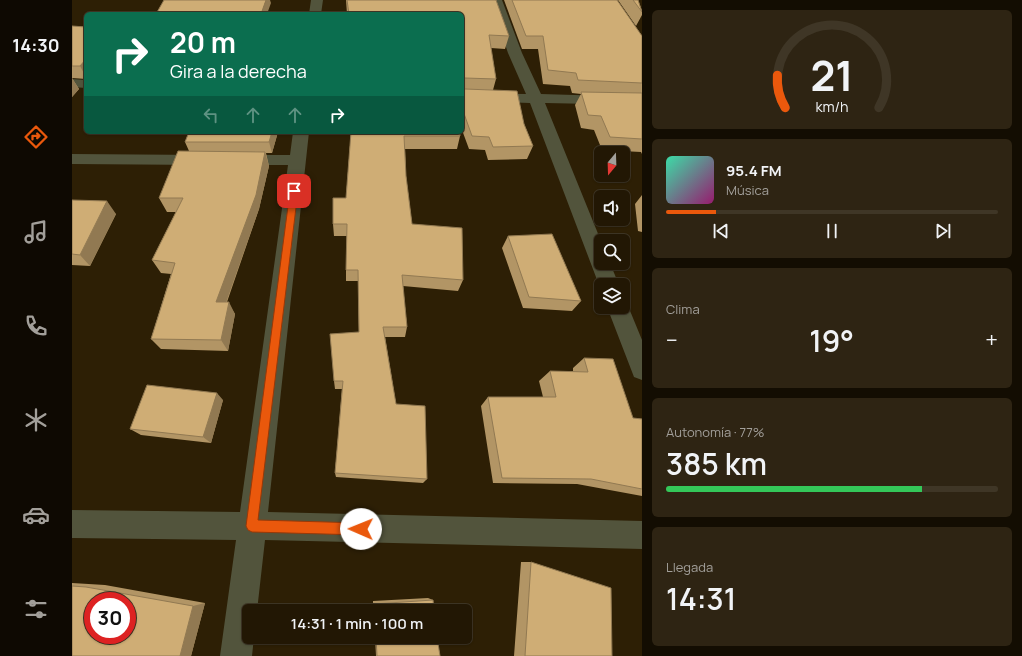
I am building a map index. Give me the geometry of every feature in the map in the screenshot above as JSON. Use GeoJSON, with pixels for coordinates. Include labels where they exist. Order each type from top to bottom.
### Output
{"type":"FeatureCollection","features":[{"type":"Feature","properties":{"kind":"street"},"geometry":{"type":"LineString","coordinates":[[315,12],[317,0]]}},
{"type":"Feature","properties":{"kind":"street"},"geometry":{"type":"LineString","coordinates":[[496,0],[515,53],[536,99],[606,278]]}},
{"type":"Feature","properties":{"kind":"street"},"geometry":{"type":"LineString","coordinates":[[72,83],[84,84]]}},
{"type":"Feature","properties":{"kind":"street"},"geometry":{"type":"LineString","coordinates":[[464,97],[642,101]]}},
{"type":"Feature","properties":{"kind":"street"},"geometry":{"type":"LineString","coordinates":[[236,656],[301,134]]}},
{"type":"Feature","properties":{"kind":"street"},"geometry":{"type":"LineString","coordinates":[[72,159],[298,160]]}},
{"type":"Feature","properties":{"kind":"street"},"geometry":{"type":"LineString","coordinates":[[621,314],[642,369]]}},
{"type":"Feature","properties":{"kind":"street"},"geometry":{"type":"LineString","coordinates":[[72,524],[252,526],[642,536]]}},
{"type":"Feature","properties":{"kind":"building"},"geometry":{"type":"Polygon","coordinates":[[[164,0],[266,0],[262,12],[157,12],[164,0]]]}},
{"type":"Feature","properties":{"kind":"building"},"geometry":{"type":"Polygon","coordinates":[[[347,0],[496,0],[509,36],[489,35],[496,79],[464,79],[464,12],[349,12],[347,0]]]}},
{"type":"Feature","properties":{"kind":"building"},"geometry":{"type":"Polygon","coordinates":[[[512,0],[617,0],[642,36],[642,83],[578,80],[576,73],[548,70],[543,36],[526,36],[512,0]]]}},
{"type":"Feature","properties":{"kind":"building"},"geometry":{"type":"Polygon","coordinates":[[[633,0],[638,0],[642,12],[633,0]]]}},
{"type":"Feature","properties":{"kind":"building"},"geometry":{"type":"Polygon","coordinates":[[[72,26],[84,27],[84,61],[80,66],[72,66],[72,26]]]}},
{"type":"Feature","properties":{"kind":"building"},"geometry":{"type":"Polygon","coordinates":[[[464,88],[517,91],[524,124],[533,146],[493,147],[489,137],[472,136],[464,114],[464,88]]]}},
{"type":"Feature","properties":{"kind":"building"},"geometry":{"type":"Polygon","coordinates":[[[581,92],[642,93],[642,139],[610,137],[601,116],[588,115],[581,92]]]}},
{"type":"Feature","properties":{"kind":"building"},"geometry":{"type":"Polygon","coordinates":[[[188,134],[271,134],[269,142],[185,142],[188,134]]]}},
{"type":"Feature","properties":{"kind":"building"},"geometry":{"type":"Polygon","coordinates":[[[351,134],[460,134],[460,136],[404,136],[406,176],[412,224],[462,228],[463,280],[402,275],[407,327],[383,327],[396,404],[425,406],[427,479],[335,473],[343,381],[334,381],[330,334],[359,332],[358,270],[346,270],[347,224],[333,224],[333,198],[346,198],[351,134]]]}},
{"type":"Feature","properties":{"kind":"building"},"geometry":{"type":"Polygon","coordinates":[[[178,151],[265,152],[256,195],[216,302],[229,302],[221,340],[151,339],[175,263],[152,260],[183,198],[159,198],[178,151]]]}},
{"type":"Feature","properties":{"kind":"building"},"geometry":{"type":"Polygon","coordinates":[[[72,200],[107,201],[80,255],[72,254],[72,200]]]}},
{"type":"Feature","properties":{"kind":"building"},"geometry":{"type":"Polygon","coordinates":[[[552,234],[581,301],[529,297],[508,236],[552,234]]]}},
{"type":"Feature","properties":{"kind":"building"},"geometry":{"type":"Polygon","coordinates":[[[584,358],[613,359],[633,418],[642,419],[642,489],[591,479],[502,478],[488,397],[556,397],[550,371],[588,372],[584,358]]]}},
{"type":"Feature","properties":{"kind":"building"},"geometry":{"type":"Polygon","coordinates":[[[147,385],[217,393],[203,437],[130,429],[147,385]]]}},
{"type":"Feature","properties":{"kind":"building"},"geometry":{"type":"Polygon","coordinates":[[[531,562],[611,588],[612,656],[525,656],[531,562]]]}},
{"type":"Feature","properties":{"kind":"building"},"geometry":{"type":"Polygon","coordinates":[[[72,586],[114,592],[84,592],[84,644],[136,644],[136,596],[193,606],[180,656],[72,656],[72,586]]]}},
{"type":"Feature","properties":{"kind":"building"},"geometry":{"type":"Polygon","coordinates":[[[433,600],[433,604],[374,604],[433,600]]]}},
{"type":"Feature","properties":{"kind":"building"},"geometry":{"type":"Polygon","coordinates":[[[376,644],[438,644],[440,656],[377,656],[376,644]]]}},
{"type":"Feature","properties":{"kind":"route"},"geometry":{"type":"LineString","coordinates":[[294,191],[252,526],[361,529]]}}]}
